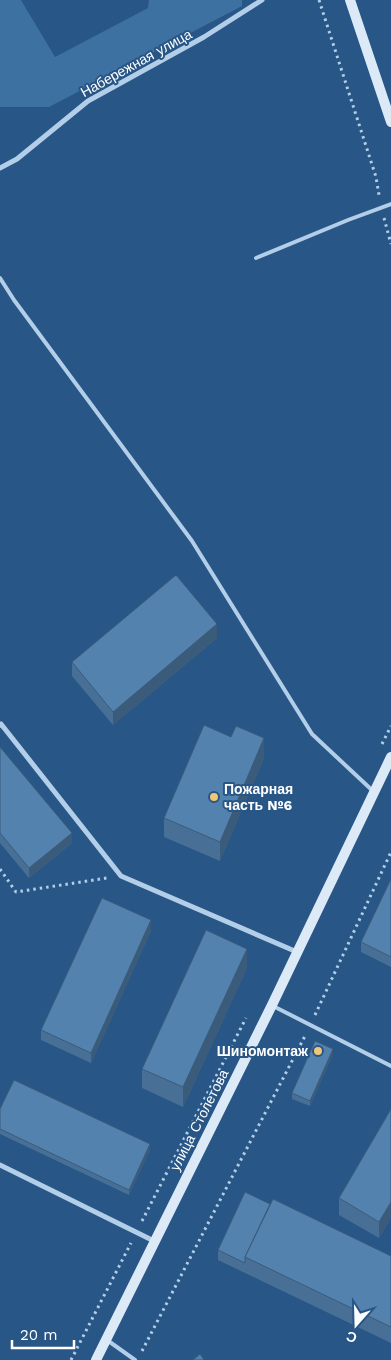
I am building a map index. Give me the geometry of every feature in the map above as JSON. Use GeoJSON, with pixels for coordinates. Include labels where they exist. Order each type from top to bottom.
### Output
{"type":"FeatureCollection","features":[{"type":"Feature","properties":{"kind":"main road"},"geometry":{"type":"LineString","coordinates":[[350,0],[391,122]]}},
{"type":"Feature","properties":{"kind":"main road","name":"улица Столетова"},"geometry":{"type":"LineString","coordinates":[[96,1360],[272,1005],[391,757]]}},
{"type":"Feature","properties":{"kind":"street","name":"Набережная улица"},"geometry":{"type":"LineString","coordinates":[[0,168],[17,159],[88,101],[204,37],[262,0]]}},
{"type":"Feature","properties":{"kind":"street"},"geometry":{"type":"LineString","coordinates":[[0,725],[120,876],[297,952]]}},
{"type":"Feature","properties":{"kind":"street"},"geometry":{"type":"LineString","coordinates":[[0,1165],[154,1241]]}},
{"type":"Feature","properties":{"kind":"lane"},"geometry":{"type":"LineString","coordinates":[[256,258],[391,204]]}},
{"type":"Feature","properties":{"kind":"lane"},"geometry":{"type":"LineString","coordinates":[[0,278],[14,300],[192,542],[312,734],[374,792]]}},
{"type":"Feature","properties":{"kind":"lane"},"geometry":{"type":"LineString","coordinates":[[272,1005],[391,1066]]}},
{"type":"Feature","properties":{"kind":"lane"},"geometry":{"type":"LineString","coordinates":[[106,1339],[135,1360]]}},
{"type":"Feature","properties":{"kind":"path"},"geometry":{"type":"LineString","coordinates":[[319,0],[376,176],[381,208],[391,244]]}},
{"type":"Feature","properties":{"kind":"path"},"geometry":{"type":"LineString","coordinates":[[380,750],[391,726]]}},
{"type":"Feature","properties":{"kind":"path"},"geometry":{"type":"LineString","coordinates":[[142,1351],[311,1025],[391,852]]}},
{"type":"Feature","properties":{"kind":"path"},"geometry":{"type":"LineString","coordinates":[[0,869],[16,892],[120,876]]}},
{"type":"Feature","properties":{"kind":"path"},"geometry":{"type":"LineString","coordinates":[[71,1360],[247,1015]]}},
{"type":"Feature","properties":{"kind":"shaded area"},"geometry":{"type":"Polygon","coordinates":[[[0,0],[21,0],[55,57],[148,8],[149,0],[242,0],[242,6],[49,107],[0,107],[0,0]]]}},
{"type":"Feature","properties":{"kind":"building"},"geometry":{"type":"Polygon","coordinates":[[[176,575],[217,624],[113,712],[72,662],[176,575]]]}},
{"type":"Feature","properties":{"kind":"building","name":"Пожарная часть №6"},"geometry":{"type":"Polygon","coordinates":[[[204,725],[231,737],[236,726],[264,738],[220,842],[164,818],[204,725]]]}},
{"type":"Feature","properties":{"kind":"building"},"geometry":{"type":"Polygon","coordinates":[[[0,747],[72,833],[29,868],[0,833],[0,747]]]}},
{"type":"Feature","properties":{"kind":"building"},"geometry":{"type":"Polygon","coordinates":[[[391,879],[391,957],[361,942],[391,879]]]}},
{"type":"Feature","properties":{"kind":"building"},"geometry":{"type":"Polygon","coordinates":[[[102,898],[151,920],[91,1053],[41,1030],[102,898]]]}},
{"type":"Feature","properties":{"kind":"building"},"geometry":{"type":"Polygon","coordinates":[[[206,930],[247,949],[183,1087],[142,1069],[206,930]]]}},
{"type":"Feature","properties":{"kind":"building"},"geometry":{"type":"Polygon","coordinates":[[[315,1041],[333,1049],[310,1101],[292,1093],[315,1041]]]}},
{"type":"Feature","properties":{"kind":"building"},"geometry":{"type":"Polygon","coordinates":[[[14,1080],[150,1144],[129,1190],[0,1129],[0,1109],[14,1080]]]}},
{"type":"Feature","properties":{"kind":"building"},"geometry":{"type":"Polygon","coordinates":[[[391,1109],[391,1202],[379,1222],[339,1198],[391,1109]]]}},
{"type":"Feature","properties":{"kind":"building"},"geometry":{"type":"Polygon","coordinates":[[[245,1192],[270,1204],[245,1257],[245,1263],[218,1250],[245,1192]]]}},
{"type":"Feature","properties":{"kind":"building"},"geometry":{"type":"Polygon","coordinates":[[[273,1199],[391,1256],[391,1327],[245,1257],[273,1199]]]}},
{"type":"Feature","properties":{"kind":"building"},"geometry":{"type":"Polygon","coordinates":[[[200,1354],[204,1360],[193,1360],[200,1354]]]}},
{"type":"Feature","properties":{"kind":"place","name":"Пожарная часть №6"},"geometry":{"type":"Point","coordinates":[214,797]}},
{"type":"Feature","properties":{"kind":"place","name":"Шиномонтаж"},"geometry":{"type":"Point","coordinates":[318,1051]}}]}
